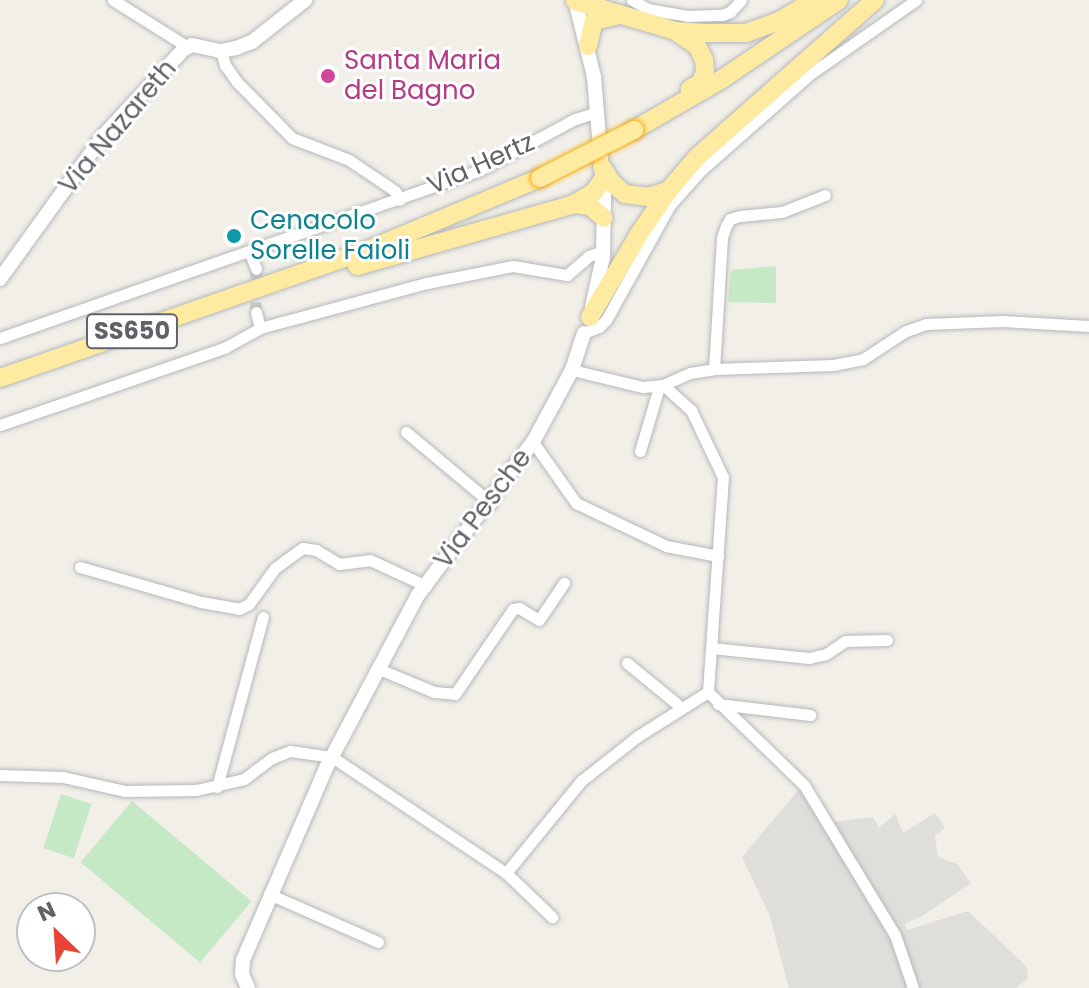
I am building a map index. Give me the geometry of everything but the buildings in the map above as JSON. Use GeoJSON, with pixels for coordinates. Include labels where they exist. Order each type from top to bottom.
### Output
{"type":"FeatureCollection","features":[{"type":"Feature","properties":{"kind":"highway"},"geometry":{"type":"LineString","coordinates":[[576,0],[633,9]]}},
{"type":"Feature","properties":{"kind":"highway"},"geometry":{"type":"LineString","coordinates":[[613,0],[676,31],[697,46],[705,72],[700,83],[634,130]]}},
{"type":"Feature","properties":{"kind":"highway"},"geometry":{"type":"LineString","coordinates":[[676,31],[746,33],[781,20],[814,0]]}},
{"type":"Feature","properties":{"kind":"highway","name":"SS650"},"geometry":{"type":"LineString","coordinates":[[0,378],[260,277],[433,225],[540,178],[634,130],[722,79],[839,0]]}},
{"type":"Feature","properties":{"kind":"highway"},"geometry":{"type":"LineString","coordinates":[[587,325],[669,190],[697,157],[875,0]]}},
{"type":"Feature","properties":{"kind":"highway"},"geometry":{"type":"LineString","coordinates":[[588,46],[591,28],[598,18],[633,9]]}},
{"type":"Feature","properties":{"kind":"highway"},"geometry":{"type":"LineString","coordinates":[[260,277],[319,277],[574,204],[594,192],[602,173],[625,194],[648,197],[669,190]]}},
{"type":"Feature","properties":{"kind":"highway"},"geometry":{"type":"LineString","coordinates":[[574,204],[590,206],[604,218]]}},
{"type":"Feature","properties":{"kind":"street"},"geometry":{"type":"LineString","coordinates":[[113,0],[188,47]]}},
{"type":"Feature","properties":{"kind":"street","name":"Via Nazareth"},"geometry":{"type":"LineString","coordinates":[[0,279],[104,135],[188,47],[221,51],[252,42],[305,0]]}},
{"type":"Feature","properties":{"kind":"street","name":"Via Pesche"},"geometry":{"type":"LineString","coordinates":[[248,988],[242,974],[243,960],[269,894],[332,757],[426,586],[491,503],[533,442],[572,370],[587,325],[603,251],[604,218],[598,112],[588,46],[576,0]]}},
{"type":"Feature","properties":{"kind":"street"},"geometry":{"type":"LineString","coordinates":[[633,9],[687,16],[722,15],[730,12],[741,0]]}},
{"type":"Feature","properties":{"kind":"street"},"geometry":{"type":"LineString","coordinates":[[587,325],[599,327],[606,320],[670,205],[700,171],[821,65],[916,0]]}},
{"type":"Feature","properties":{"kind":"street"},"geometry":{"type":"LineString","coordinates":[[221,51],[225,65],[237,82],[292,138],[349,160],[395,191],[400,200]]}},
{"type":"Feature","properties":{"kind":"street","name":"Via Hertz"},"geometry":{"type":"LineString","coordinates":[[0,338],[480,170],[575,119],[598,112]]}},
{"type":"Feature","properties":{"kind":"street"},"geometry":{"type":"LineString","coordinates":[[714,369],[722,238],[726,226],[740,216],[782,212],[825,195]]}},
{"type":"Feature","properties":{"kind":"street"},"geometry":{"type":"LineString","coordinates":[[0,425],[226,347],[260,328],[427,283],[513,266],[567,275],[589,256],[603,251]]}},
{"type":"Feature","properties":{"kind":"street"},"geometry":{"type":"LineString","coordinates":[[250,253],[260,277]]}},
{"type":"Feature","properties":{"kind":"street"},"geometry":{"type":"LineString","coordinates":[[256,312],[260,328]]}},
{"type":"Feature","properties":{"kind":"street"},"geometry":{"type":"LineString","coordinates":[[572,370],[609,381],[661,386],[690,373],[714,369],[833,365],[863,359],[906,331],[926,324],[1002,321],[1089,326]]}},
{"type":"Feature","properties":{"kind":"street"},"geometry":{"type":"LineString","coordinates":[[640,451],[661,386]]}},
{"type":"Feature","properties":{"kind":"street"},"geometry":{"type":"LineString","coordinates":[[661,386],[691,410],[723,477],[708,692],[804,785],[895,935],[913,988]]}},
{"type":"Feature","properties":{"kind":"street"},"geometry":{"type":"LineString","coordinates":[[406,432],[491,503]]}},
{"type":"Feature","properties":{"kind":"street"},"geometry":{"type":"LineString","coordinates":[[533,442],[576,503],[666,546],[718,556]]}},
{"type":"Feature","properties":{"kind":"street"},"geometry":{"type":"LineString","coordinates":[[80,567],[201,602],[239,609],[249,604],[275,568],[303,548],[316,550],[339,564],[370,560],[426,586]]}},
{"type":"Feature","properties":{"kind":"street"},"geometry":{"type":"LineString","coordinates":[[379,669],[434,692],[455,694],[513,609],[519,608],[539,620],[564,583]]}},
{"type":"Feature","properties":{"kind":"street"},"geometry":{"type":"LineString","coordinates":[[217,787],[263,617]]}},
{"type":"Feature","properties":{"kind":"street"},"geometry":{"type":"LineString","coordinates":[[711,648],[809,658],[826,654],[845,641],[887,640]]}},
{"type":"Feature","properties":{"kind":"street"},"geometry":{"type":"LineString","coordinates":[[627,663],[682,708]]}},
{"type":"Feature","properties":{"kind":"street"},"geometry":{"type":"LineString","coordinates":[[506,873],[581,781],[638,736],[708,692]]}},
{"type":"Feature","properties":{"kind":"street"},"geometry":{"type":"LineString","coordinates":[[718,704],[810,715]]}},
{"type":"Feature","properties":{"kind":"street"},"geometry":{"type":"LineString","coordinates":[[0,775],[63,777],[125,791],[217,787],[244,779],[272,758],[290,751],[332,757],[506,873],[552,917]]}},
{"type":"Feature","properties":{"kind":"street"},"geometry":{"type":"LineString","coordinates":[[269,894],[378,942]]}},
{"type":"Feature","properties":{"kind":"shaded area"},"geometry":{"type":"Polygon","coordinates":[[[800,788],[831,822],[873,817],[879,828],[895,814],[903,833],[935,813],[945,828],[935,836],[938,857],[957,864],[971,883],[905,924],[907,930],[968,911],[1023,963],[1028,971],[1027,979],[1016,988],[789,988],[769,914],[742,857],[800,788]]]}},
{"type":"Feature","properties":{"kind":"green space"},"geometry":{"type":"Polygon","coordinates":[[[776,266],[776,303],[728,302],[731,270],[776,266]]]}},
{"type":"Feature","properties":{"kind":"green space"},"geometry":{"type":"Polygon","coordinates":[[[61,794],[91,804],[74,858],[43,848],[61,794]]]}},
{"type":"Feature","properties":{"kind":"green space"},"geometry":{"type":"Polygon","coordinates":[[[132,801],[252,901],[200,963],[81,862],[132,801]]]}},
{"type":"Feature","properties":{"kind":"tunnel"},"geometry":{"type":"LineString","coordinates":[[256,269],[256,312]]}},
{"type":"Feature","properties":{"kind":"place","name":"Santa Maria del Bagno"},"geometry":{"type":"Point","coordinates":[328,76]}},
{"type":"Feature","properties":{"kind":"place","name":"Cenacolo Sorelle Faioli"},"geometry":{"type":"Point","coordinates":[234,236]}}]}
